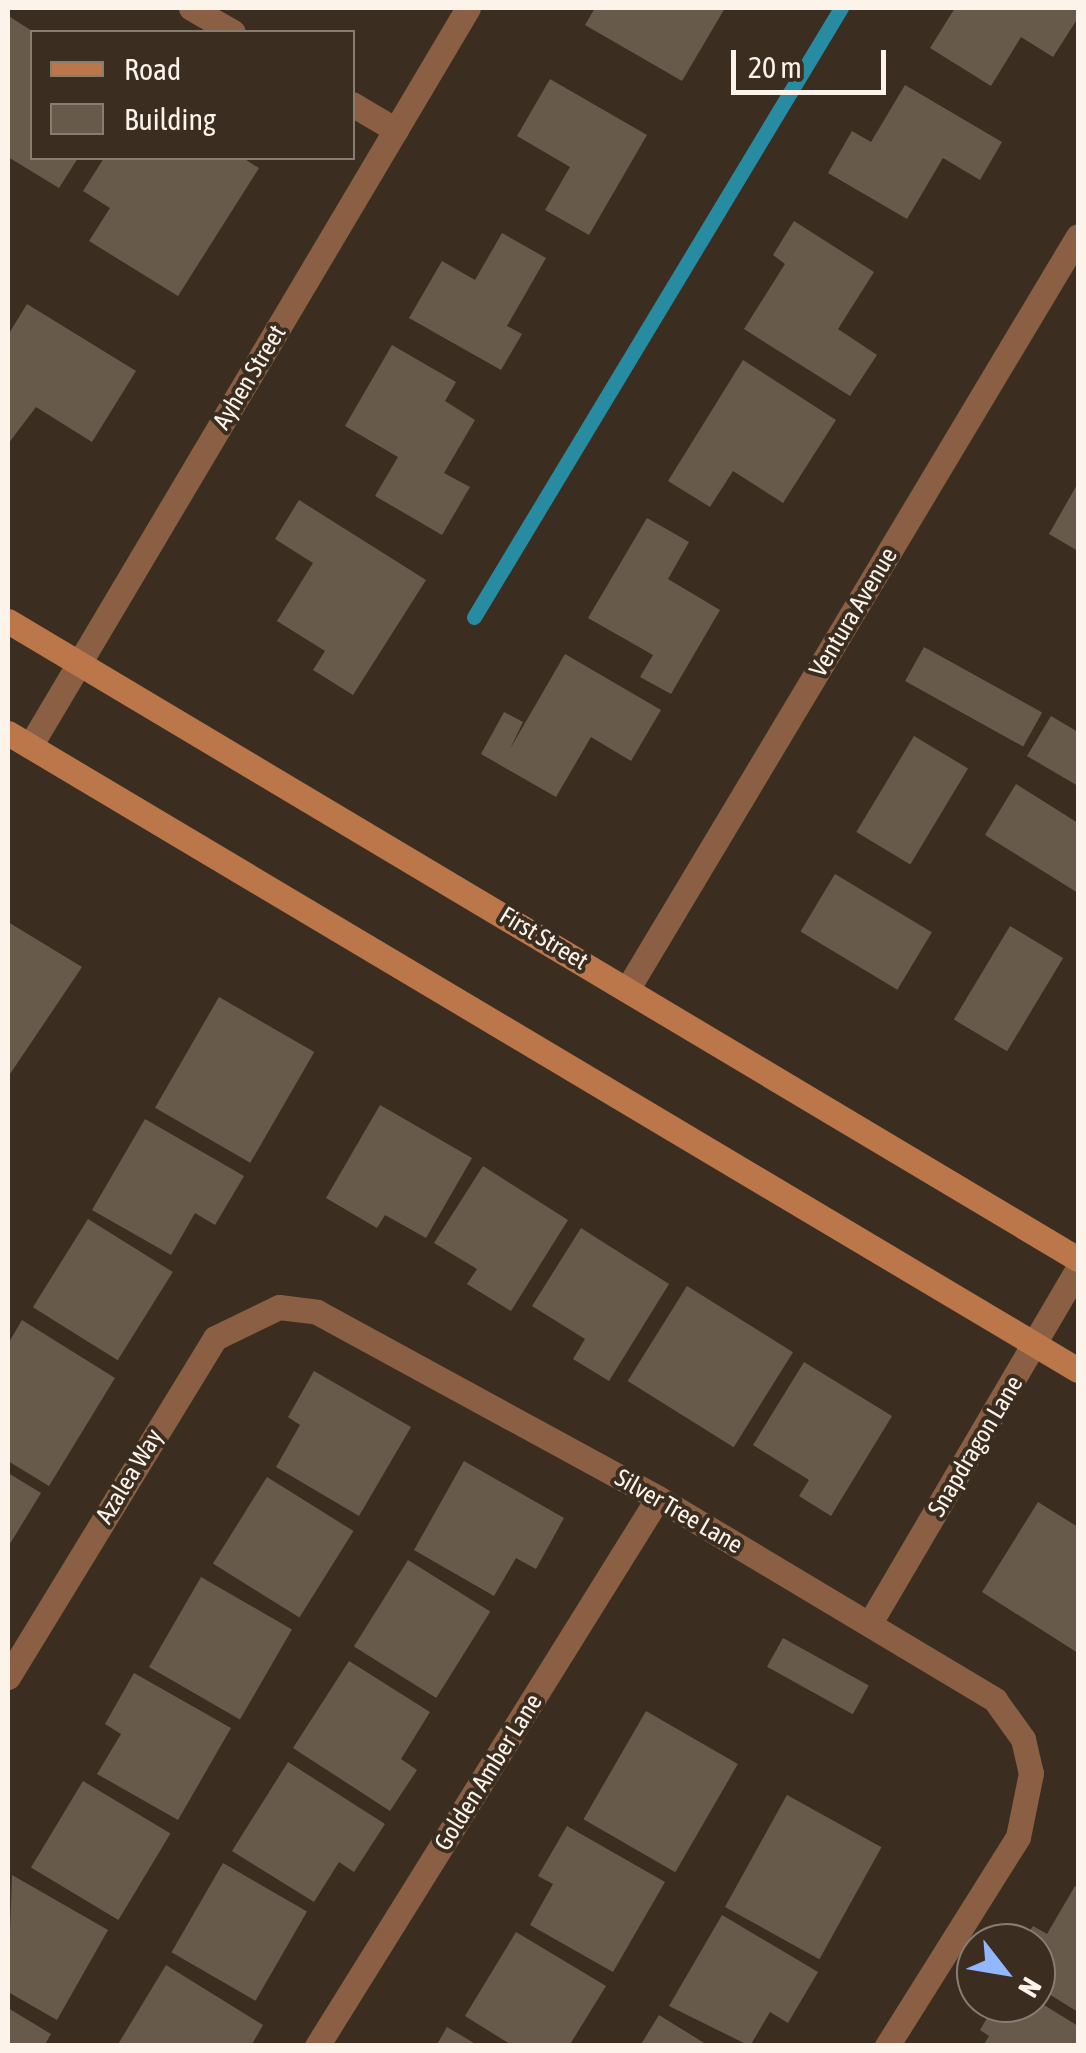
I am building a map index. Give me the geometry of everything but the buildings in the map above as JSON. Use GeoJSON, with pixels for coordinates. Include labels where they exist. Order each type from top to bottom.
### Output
{"type":"FeatureCollection","features":[{"type":"Feature","properties":{"kind":"main road","name":"First Street"},"geometry":{"type":"LineString","coordinates":[[8,621],[1078,1259]]}},
{"type":"Feature","properties":{"kind":"main road"},"geometry":{"type":"LineString","coordinates":[[19,739],[1078,1370]]}},
{"type":"Feature","properties":{"kind":"street"},"geometry":{"type":"LineString","coordinates":[[191,8],[230,30]]}},
{"type":"Feature","properties":{"kind":"street","name":"Ayhen Street"},"geometry":{"type":"LineString","coordinates":[[19,739],[78,663],[468,8]]}},
{"type":"Feature","properties":{"kind":"street"},"geometry":{"type":"LineString","coordinates":[[355,106],[396,130]]}},
{"type":"Feature","properties":{"kind":"street","name":"Ventura Avenue"},"geometry":{"type":"LineString","coordinates":[[628,988],[1075,251]]}},
{"type":"Feature","properties":{"kind":"street","name":"Snapdragon Lane"},"geometry":{"type":"LineString","coordinates":[[870,1623],[1078,1269]]}},
{"type":"Feature","properties":{"kind":"street","name":"Silver Tree Lane"},"geometry":{"type":"LineString","coordinates":[[279,1307],[339,1322],[658,1498],[994,1700],[1023,1739],[1030,1774],[1018,1837],[887,2046]]}},
{"type":"Feature","properties":{"kind":"street","name":"Azalea Way"},"geometry":{"type":"LineString","coordinates":[[8,1677],[201,1356],[244,1317],[279,1307]]}},
{"type":"Feature","properties":{"kind":"street","name":"Golden Amber Lane"},"geometry":{"type":"LineString","coordinates":[[318,2046],[658,1498]]}},
{"type":"Feature","properties":{"kind":"waterway"},"geometry":{"type":"LineString","coordinates":[[474,617],[841,8]]}}]}
